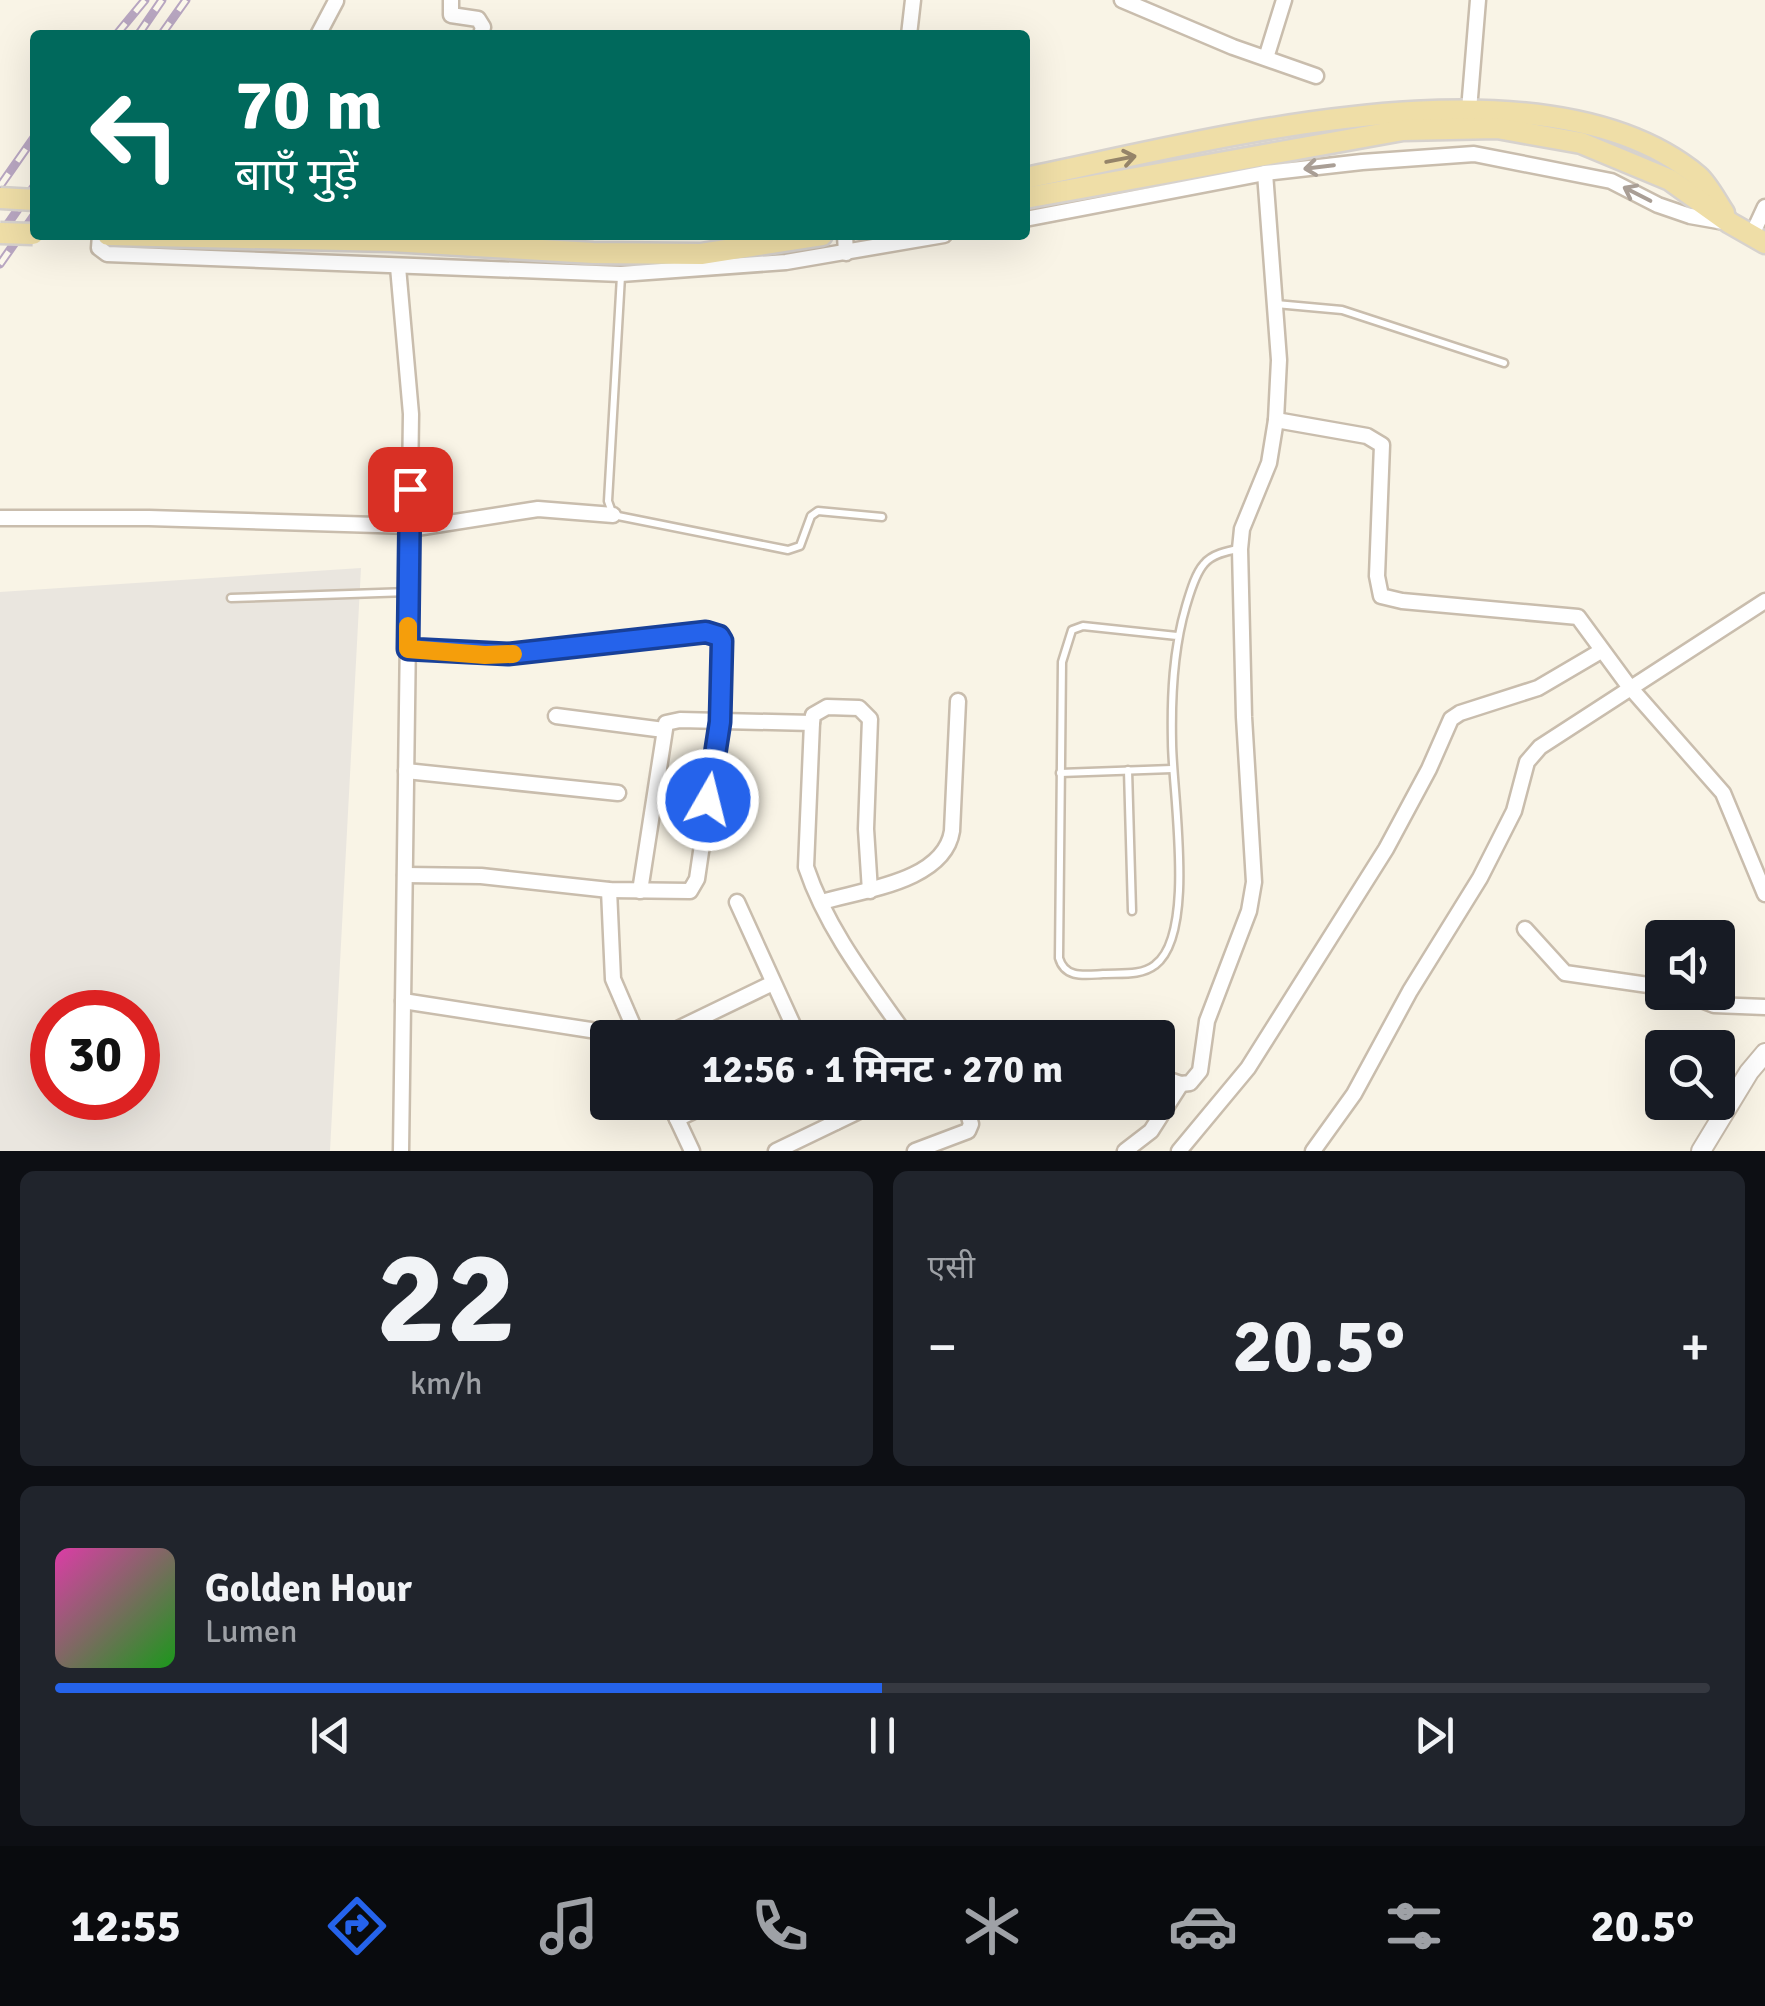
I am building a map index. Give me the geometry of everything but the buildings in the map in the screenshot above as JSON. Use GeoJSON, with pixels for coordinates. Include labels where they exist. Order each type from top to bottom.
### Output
{"type":"FeatureCollection","features":[{"type":"Feature","properties":{"kind":"main road"},"geometry":{"type":"LineString","coordinates":[[1030,177],[1288,126],[1469,110],[1606,127],[1654,146],[1701,178],[1730,223]]}},
{"type":"Feature","properties":{"kind":"main road"},"geometry":{"type":"LineString","coordinates":[[1030,197],[1402,130],[1497,128],[1580,143],[1670,180],[1758,239]]}},
{"type":"Feature","properties":{"kind":"main road"},"geometry":{"type":"LineString","coordinates":[[0,198],[30,200]]}},
{"type":"Feature","properties":{"kind":"main road"},"geometry":{"type":"LineString","coordinates":[[0,233],[30,234]]}},
{"type":"Feature","properties":{"kind":"main road"},"geometry":{"type":"LineString","coordinates":[[391,240],[593,253],[701,254],[790,240]]}},
{"type":"Feature","properties":{"kind":"street"},"geometry":{"type":"LineString","coordinates":[[451,0],[452,15],[482,22],[481,30]]}},
{"type":"Feature","properties":{"kind":"street"},"geometry":{"type":"LineString","coordinates":[[910,30],[914,0]]}},
{"type":"Feature","properties":{"kind":"street"},"geometry":{"type":"LineString","coordinates":[[1122,0],[1316,76]]}},
{"type":"Feature","properties":{"kind":"street"},"geometry":{"type":"LineString","coordinates":[[1266,58],[1284,0]]}},
{"type":"Feature","properties":{"kind":"street"},"geometry":{"type":"LineString","coordinates":[[1469,110],[1478,0]]}},
{"type":"Feature","properties":{"kind":"street"},"geometry":{"type":"LineString","coordinates":[[321,30],[336,1]]}},
{"type":"Feature","properties":{"kind":"street"},"geometry":{"type":"LineString","coordinates":[[1030,219],[1265,173],[1474,154],[1611,181],[1658,205],[1730,223]]}},
{"type":"Feature","properties":{"kind":"street"},"geometry":{"type":"LineString","coordinates":[[1175,1082],[1190,1084],[1200,1070],[1207,1021],[1249,911],[1254,882],[1244,717],[1240,549],[1242,529],[1269,463],[1276,420],[1279,360],[1265,173]]}},
{"type":"Feature","properties":{"kind":"street"},"geometry":{"type":"LineString","coordinates":[[1758,239],[1765,207]]}},
{"type":"Feature","properties":{"kind":"street"},"geometry":{"type":"LineString","coordinates":[[100,240],[100,248],[108,254],[621,274],[786,262],[915,240]]}},
{"type":"Feature","properties":{"kind":"street"},"geometry":{"type":"LineString","coordinates":[[845,240],[846,252]]}},
{"type":"Feature","properties":{"kind":"street"},"geometry":{"type":"LineString","coordinates":[[398,266],[411,414],[401,1151]]}},
{"type":"Feature","properties":{"kind":"street"},"geometry":{"type":"LineString","coordinates":[[1276,420],[1367,436],[1382,445],[1377,576],[1381,596],[1578,617],[1630,687],[1723,793],[1765,894]]}},
{"type":"Feature","properties":{"kind":"street"},"geometry":{"type":"LineString","coordinates":[[0,518],[149,518],[410,529],[538,509],[613,515]]}},
{"type":"Feature","properties":{"kind":"street"},"geometry":{"type":"LineString","coordinates":[[1313,1151],[1354,1094],[1410,991],[1480,878],[1514,811],[1527,762],[1540,747],[1765,601]]}},
{"type":"Feature","properties":{"kind":"street"},"geometry":{"type":"LineString","coordinates":[[405,875],[481,876],[609,890],[684,892],[695,887],[720,722],[722,641],[714,632],[508,654],[408,649]]}},
{"type":"Feature","properties":{"kind":"street"},"geometry":{"type":"LineString","coordinates":[[1180,1151],[1225,1100],[1274,1028],[1386,849],[1451,719],[1538,688],[1604,654]]}},
{"type":"Feature","properties":{"kind":"street"},"geometry":{"type":"LineString","coordinates":[[822,902],[903,880],[946,849],[952,831],[958,700]]}},
{"type":"Feature","properties":{"kind":"street"},"geometry":{"type":"LineString","coordinates":[[870,891],[866,829],[870,720],[859,708],[827,707],[813,715],[805,852],[812,884],[854,963],[895,1020]]}},
{"type":"Feature","properties":{"kind":"street"},"geometry":{"type":"LineString","coordinates":[[556,716],[664,730]]}},
{"type":"Feature","properties":{"kind":"street"},"geometry":{"type":"LineString","coordinates":[[640,891],[666,724],[812,723]]}},
{"type":"Feature","properties":{"kind":"street"},"geometry":{"type":"LineString","coordinates":[[406,771],[618,793]]}},
{"type":"Feature","properties":{"kind":"street"},"geometry":{"type":"LineString","coordinates":[[609,890],[613,979],[631,1020]]}},
{"type":"Feature","properties":{"kind":"street"},"geometry":{"type":"LineString","coordinates":[[737,902],[790,1020]]}},
{"type":"Feature","properties":{"kind":"street"},"geometry":{"type":"LineString","coordinates":[[1525,929],[1565,973],[1645,985]]}},
{"type":"Feature","properties":{"kind":"street"},"geometry":{"type":"LineString","coordinates":[[696,1020],[773,983]]}},
{"type":"Feature","properties":{"kind":"street"},"geometry":{"type":"LineString","coordinates":[[403,1001],[590,1029]]}},
{"type":"Feature","properties":{"kind":"street"},"geometry":{"type":"LineString","coordinates":[[1735,1006],[1765,1007]]}},
{"type":"Feature","properties":{"kind":"street"},"geometry":{"type":"LineString","coordinates":[[1701,1151],[1748,1072],[1765,1053]]}},
{"type":"Feature","properties":{"kind":"street"},"geometry":{"type":"LineString","coordinates":[[1125,1151],[1150,1131],[1181,1084]]}},
{"type":"Feature","properties":{"kind":"street"},"geometry":{"type":"LineString","coordinates":[[678,1120],[692,1151]]}},
{"type":"Feature","properties":{"kind":"street"},"geometry":{"type":"LineString","coordinates":[[776,1151],[840,1120]]}},
{"type":"Feature","properties":{"kind":"street"},"geometry":{"type":"LineString","coordinates":[[915,1151],[968,1131],[970,1120]]}},
{"type":"Feature","properties":{"kind":"lane"},"geometry":{"type":"LineString","coordinates":[[621,274],[608,501],[613,515],[788,550],[800,546],[811,516],[818,512],[882,518]]}},
{"type":"Feature","properties":{"kind":"lane"},"geometry":{"type":"LineString","coordinates":[[1276,304],[1342,310],[1504,363]]}},
{"type":"Feature","properties":{"kind":"lane"},"geometry":{"type":"LineString","coordinates":[[1177,636],[1098,626],[1072,630],[1062,662],[1059,958],[1061,966],[1076,976],[1141,972],[1168,951],[1178,908],[1178,838],[1172,769],[1177,636],[1190,592],[1204,564],[1216,554],[1240,549]]}},
{"type":"Feature","properties":{"kind":"lane"},"geometry":{"type":"LineString","coordinates":[[231,598],[409,592]]}},
{"type":"Feature","properties":{"kind":"lane"},"geometry":{"type":"LineString","coordinates":[[1060,773],[1172,769]]}},
{"type":"Feature","properties":{"kind":"lane"},"geometry":{"type":"LineString","coordinates":[[1128,770],[1132,911]]}},
{"type":"Feature","properties":{"kind":"shaded area"},"geometry":{"type":"Polygon","coordinates":[[[361,568],[330,1151],[0,1151],[0,592],[361,568]]]}},
{"type":"Feature","properties":{"kind":"railway"},"geometry":{"type":"LineString","coordinates":[[120,30],[145,0]]}},
{"type":"Feature","properties":{"kind":"railway"},"geometry":{"type":"LineString","coordinates":[[141,30],[162,0]]}},
{"type":"Feature","properties":{"kind":"railway"},"geometry":{"type":"LineString","coordinates":[[165,30],[186,0]]}},
{"type":"Feature","properties":{"kind":"railway"},"geometry":{"type":"LineString","coordinates":[[0,186],[30,143]]}},
{"type":"Feature","properties":{"kind":"railway"},"geometry":{"type":"LineString","coordinates":[[0,235],[30,192]]}},
{"type":"Feature","properties":{"kind":"railway"},"geometry":{"type":"LineString","coordinates":[[0,264],[30,221]]}},
{"type":"Feature","properties":{"kind":"slow traffic"},"geometry":{"type":"LineString","coordinates":[[408,626],[408,649],[513,654]]}},
{"type":"Feature","properties":{"kind":"route"},"geometry":{"type":"LineString","coordinates":[[410,489],[408,649],[485,655],[706,632],[719,636],[720,722],[708,800]]}}]}
